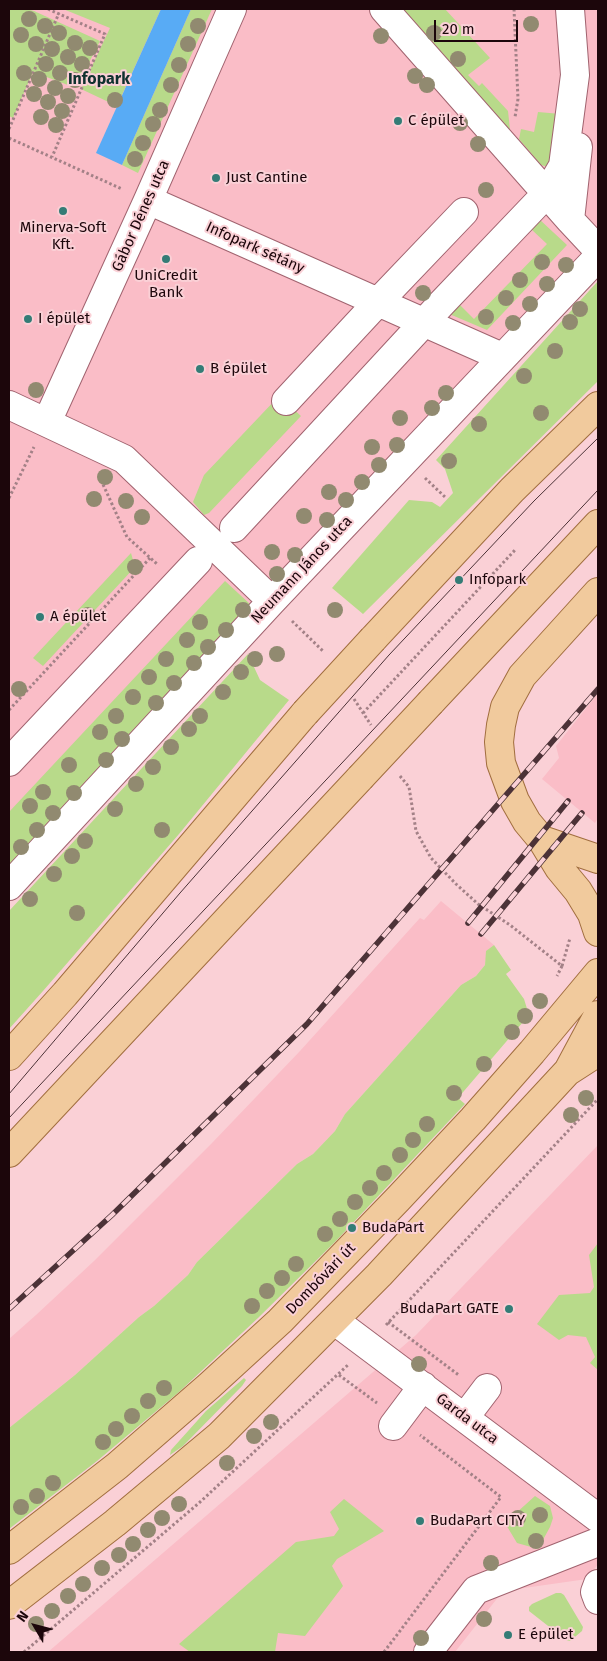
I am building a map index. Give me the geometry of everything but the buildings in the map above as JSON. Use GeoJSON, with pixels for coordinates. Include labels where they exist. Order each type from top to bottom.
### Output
{"type":"FeatureCollection","features":[{"type":"Feature","properties":{"kind":"main road"},"geometry":{"type":"LineString","coordinates":[[9,1056],[71,987],[305,713],[512,490],[598,406]]}},
{"type":"Feature","properties":{"kind":"main road"},"geometry":{"type":"LineString","coordinates":[[9,1153],[598,524]]}},
{"type":"Feature","properties":{"kind":"main road"},"geometry":{"type":"LineString","coordinates":[[598,592],[522,676],[505,708],[499,742],[501,763],[515,801],[559,868],[578,891],[592,914],[598,932]]}},
{"type":"Feature","properties":{"kind":"main road"},"geometry":{"type":"LineString","coordinates":[[542,840],[598,859]]}},
{"type":"Feature","properties":{"kind":"main road","name":"Dombóvári út"},"geometry":{"type":"LineString","coordinates":[[9,1550],[117,1466],[280,1321],[473,1119],[598,973]]}},
{"type":"Feature","properties":{"kind":"main road"},"geometry":{"type":"LineString","coordinates":[[568,1072],[598,1016]]}},
{"type":"Feature","properties":{"kind":"main road"},"geometry":{"type":"LineString","coordinates":[[9,1605],[115,1523],[219,1436],[335,1320],[568,1072],[598,1052]]}},
{"type":"Feature","properties":{"kind":"street","name":"Gábor Dénes utca"},"geometry":{"type":"LineString","coordinates":[[47,422],[232,9]]}},
{"type":"Feature","properties":{"kind":"street"},"geometry":{"type":"LineString","coordinates":[[384,9],[598,250]]}},
{"type":"Feature","properties":{"kind":"street"},"geometry":{"type":"LineString","coordinates":[[234,528],[424,322],[547,193],[563,166],[575,75],[570,9]]}},
{"type":"Feature","properties":{"kind":"street"},"geometry":{"type":"LineString","coordinates":[[570,220],[581,115]]}},
{"type":"Feature","properties":{"kind":"street","name":"Infopark sétány"},"geometry":{"type":"LineString","coordinates":[[148,200],[502,357]]}},
{"type":"Feature","properties":{"kind":"street"},"geometry":{"type":"LineString","coordinates":[[286,401],[464,212]]}},
{"type":"Feature","properties":{"kind":"street","name":"Neumann János utca"},"geometry":{"type":"LineString","coordinates":[[9,886],[272,601],[598,257]]}},
{"type":"Feature","properties":{"kind":"street"},"geometry":{"type":"LineString","coordinates":[[9,405],[124,458],[272,601]]}},
{"type":"Feature","properties":{"kind":"street"},"geometry":{"type":"LineString","coordinates":[[9,762],[198,561]]}},
{"type":"Feature","properties":{"kind":"street","name":"Garda utca"},"geometry":{"type":"LineString","coordinates":[[335,1320],[598,1518]]}},
{"type":"Feature","properties":{"kind":"street"},"geometry":{"type":"LineString","coordinates":[[396,1423],[423,1386]]}},
{"type":"Feature","properties":{"kind":"street"},"geometry":{"type":"LineString","coordinates":[[464,1417],[487,1388]]}},
{"type":"Feature","properties":{"kind":"street"},"geometry":{"type":"LineString","coordinates":[[428,1652],[476,1590],[598,1542]]}},
{"type":"Feature","properties":{"kind":"street"},"geometry":{"type":"LineString","coordinates":[[598,1584],[595,1592],[598,1600]]}},
{"type":"Feature","properties":{"kind":"path"},"geometry":{"type":"LineString","coordinates":[[48,9],[105,34],[52,157]]}},
{"type":"Feature","properties":{"kind":"path"},"geometry":{"type":"LineString","coordinates":[[509,149],[518,98],[514,9]]}},
{"type":"Feature","properties":{"kind":"path"},"geometry":{"type":"LineString","coordinates":[[9,129],[58,14]]}},
{"type":"Feature","properties":{"kind":"path"},"geometry":{"type":"LineString","coordinates":[[9,138],[148,200]]}},
{"type":"Feature","properties":{"kind":"path"},"geometry":{"type":"LineString","coordinates":[[9,498],[47,422]]}},
{"type":"Feature","properties":{"kind":"path"},"geometry":{"type":"LineString","coordinates":[[97,476],[102,480],[127,537],[178,583]]}},
{"type":"Feature","properties":{"kind":"path"},"geometry":{"type":"LineString","coordinates":[[424,478],[445,497]]}},
{"type":"Feature","properties":{"kind":"path"},"geometry":{"type":"LineString","coordinates":[[363,713],[515,550]]}},
{"type":"Feature","properties":{"kind":"path"},"geometry":{"type":"LineString","coordinates":[[9,710],[150,558]]}},
{"type":"Feature","properties":{"kind":"path"},"geometry":{"type":"LineString","coordinates":[[409,787],[416,831],[431,858],[478,904],[562,966]]}},
{"type":"Feature","properties":{"kind":"path"},"geometry":{"type":"LineString","coordinates":[[554,981],[562,966],[572,931]]}},
{"type":"Feature","properties":{"kind":"path"},"geometry":{"type":"LineString","coordinates":[[24,1652],[199,1503],[339,1374],[598,1099]]}},
{"type":"Feature","properties":{"kind":"path"},"geometry":{"type":"LineString","coordinates":[[339,1374],[396,1423],[501,1497],[384,1652]]}},
{"type":"Feature","properties":{"kind":"shaded area"},"geometry":{"type":"Polygon","coordinates":[[[9,9],[598,9],[598,247],[9,878],[9,9]]]}},
{"type":"Feature","properties":{"kind":"shaded area"},"geometry":{"type":"Polygon","coordinates":[[[598,693],[598,818],[595,823],[542,779],[559,758],[556,746],[598,693]]]}},
{"type":"Feature","properties":{"kind":"shaded area"},"geometry":{"type":"Polygon","coordinates":[[[441,901],[494,945],[487,951],[485,965],[476,976],[461,985],[345,1114],[335,1131],[313,1154],[297,1164],[197,1262],[188,1275],[75,1375],[9,1428],[9,1339],[94,1261],[212,1143],[300,1051],[420,918],[424,920],[441,901]]]}},
{"type":"Feature","properties":{"kind":"shaded area"},"geometry":{"type":"Polygon","coordinates":[[[598,1145],[598,1564],[587,1579],[503,1591],[455,1652],[48,1652],[416,1335],[598,1145]]]}},
{"type":"Feature","properties":{"kind":"green space"},"geometry":{"type":"Polygon","coordinates":[[[9,9],[34,11],[100,41],[76,88],[33,72],[13,118],[9,116],[9,9]]]}},
{"type":"Feature","properties":{"kind":"green space"},"geometry":{"type":"Polygon","coordinates":[[[63,9],[161,9],[117,106],[81,89],[110,28],[63,9]]]}},
{"type":"Feature","properties":{"kind":"green space"},"geometry":{"type":"Polygon","coordinates":[[[191,9],[212,9],[138,173],[122,165],[191,9]]]}},
{"type":"Feature","properties":{"kind":"green space"},"geometry":{"type":"Polygon","coordinates":[[[400,9],[445,9],[490,58],[468,75],[479,86],[482,83],[508,111],[510,130],[400,9]]]}},
{"type":"Feature","properties":{"kind":"green space"},"geometry":{"type":"Polygon","coordinates":[[[538,112],[561,114],[557,160],[548,167],[541,165],[519,139],[521,129],[534,132],[538,112]]]}},
{"type":"Feature","properties":{"kind":"green space"},"geometry":{"type":"Polygon","coordinates":[[[539,219],[567,245],[487,330],[447,313],[459,304],[474,319],[547,244],[531,229],[539,219]]]}},
{"type":"Feature","properties":{"kind":"green space"},"geometry":{"type":"Polygon","coordinates":[[[598,281],[598,381],[363,614],[332,588],[409,500],[432,502],[440,507],[453,493],[445,469],[436,460],[598,281]]]}},
{"type":"Feature","properties":{"kind":"green space"},"geometry":{"type":"Polygon","coordinates":[[[279,396],[301,416],[209,513],[204,515],[193,502],[204,475],[279,396]]]}},
{"type":"Feature","properties":{"kind":"green space"},"geometry":{"type":"Polygon","coordinates":[[[131,553],[135,567],[43,666],[33,658],[131,553]]]}},
{"type":"Feature","properties":{"kind":"green space"},"geometry":{"type":"Polygon","coordinates":[[[225,581],[251,605],[9,865],[9,812],[225,581]]]}},
{"type":"Feature","properties":{"kind":"green space"},"geometry":{"type":"Polygon","coordinates":[[[248,654],[260,680],[289,700],[179,834],[9,1029],[9,911],[248,654]]]}},
{"type":"Feature","properties":{"kind":"green space"},"geometry":{"type":"Polygon","coordinates":[[[494,945],[511,970],[506,974],[524,999],[529,1015],[458,1098],[465,1104],[334,1243],[179,1392],[97,1461],[9,1529],[9,1428],[75,1375],[139,1317],[154,1306],[188,1275],[197,1262],[297,1164],[313,1154],[335,1131],[345,1114],[461,985],[476,976],[485,965],[486,951],[494,945]]]}},
{"type":"Feature","properties":{"kind":"green space"},"geometry":{"type":"Polygon","coordinates":[[[598,1243],[598,1370],[590,1363],[595,1357],[586,1337],[568,1335],[559,1340],[537,1324],[559,1295],[590,1293],[594,1287],[589,1255],[598,1243]]]}},
{"type":"Feature","properties":{"kind":"green space"},"geometry":{"type":"Polygon","coordinates":[[[244,1378],[246,1380],[242,1386],[183,1446],[170,1455],[171,1450],[206,1411],[244,1378]]]}},
{"type":"Feature","properties":{"kind":"green space"},"geometry":{"type":"Polygon","coordinates":[[[535,1496],[550,1506],[553,1518],[538,1549],[517,1543],[505,1523],[535,1496]]]}},
{"type":"Feature","properties":{"kind":"green space"},"geometry":{"type":"Polygon","coordinates":[[[344,1499],[384,1531],[337,1559],[332,1566],[343,1586],[305,1636],[278,1633],[275,1652],[190,1652],[179,1644],[296,1542],[334,1536],[339,1529],[330,1512],[344,1499]]]}},
{"type":"Feature","properties":{"kind":"green space"},"geometry":{"type":"Polygon","coordinates":[[[556,1593],[564,1595],[583,1627],[582,1631],[570,1641],[566,1640],[529,1611],[529,1607],[532,1604],[556,1593]]]}},
{"type":"Feature","properties":{"kind":"water"},"geometry":{"type":"Polygon","coordinates":[[[161,9],[191,9],[122,165],[96,153],[161,9]]]}},
{"type":"Feature","properties":{"kind":"tram line"},"geometry":{"type":"LineString","coordinates":[[9,1094],[180,893],[389,655],[534,501],[598,438]]}},
{"type":"Feature","properties":{"kind":"tram line"},"geometry":{"type":"LineString","coordinates":[[9,1118],[598,490]]}},
{"type":"Feature","properties":{"kind":"railway"},"geometry":{"type":"LineString","coordinates":[[9,1309],[112,1215],[307,1024],[598,689]]}},
{"type":"Feature","properties":{"kind":"railway"},"geometry":{"type":"LineString","coordinates":[[468,923],[568,801]]}},
{"type":"Feature","properties":{"kind":"railway"},"geometry":{"type":"LineString","coordinates":[[481,934],[582,813]]}},
{"type":"Feature","properties":{"kind":"place","name":"C épület"},"geometry":{"type":"Point","coordinates":[398,121]}},
{"type":"Feature","properties":{"kind":"place","name":"Just Cantine"},"geometry":{"type":"Point","coordinates":[216,178]}},
{"type":"Feature","properties":{"kind":"place","name":"Minerva-Soft Kft."},"geometry":{"type":"Point","coordinates":[63,211]}},
{"type":"Feature","properties":{"kind":"place","name":"UniCredit Bank"},"geometry":{"type":"Point","coordinates":[166,259]}},
{"type":"Feature","properties":{"kind":"place","name":"I épület"},"geometry":{"type":"Point","coordinates":[28,319]}},
{"type":"Feature","properties":{"kind":"place","name":"B épület"},"geometry":{"type":"Point","coordinates":[200,369]}},
{"type":"Feature","properties":{"kind":"place","name":"Infopark"},"geometry":{"type":"Point","coordinates":[459,580]}},
{"type":"Feature","properties":{"kind":"place","name":"A épület"},"geometry":{"type":"Point","coordinates":[40,617]}},
{"type":"Feature","properties":{"kind":"place","name":"BudaPart"},"geometry":{"type":"Point","coordinates":[352,1228]}},
{"type":"Feature","properties":{"kind":"place","name":"BudaPart GATE"},"geometry":{"type":"Point","coordinates":[509,1309]}},
{"type":"Feature","properties":{"kind":"place","name":"BudaPart CITY"},"geometry":{"type":"Point","coordinates":[420,1521]}},
{"type":"Feature","properties":{"kind":"place","name":"E épület"},"geometry":{"type":"Point","coordinates":[508,1635]}},
{"type":"Feature","properties":{"kind":"district","name":"Infopark"},"geometry":{"type":"Point","coordinates":[99,80]}}]}
